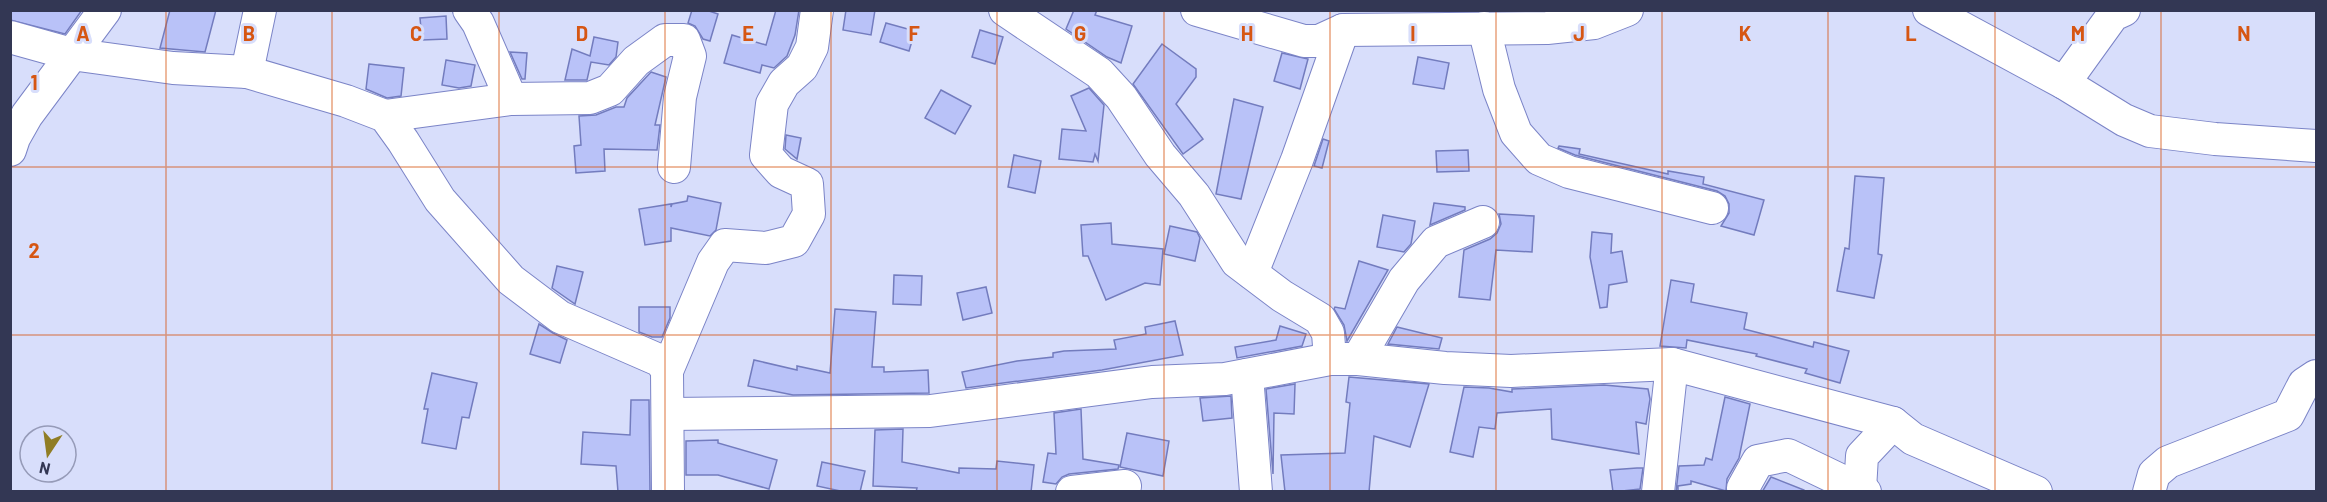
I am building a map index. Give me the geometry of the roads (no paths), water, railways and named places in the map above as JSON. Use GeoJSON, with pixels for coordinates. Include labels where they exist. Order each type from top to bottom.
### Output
{"type":"FeatureCollection","features":[{"type":"Feature","properties":{"kind":"street"},"geometry":{"type":"LineString","coordinates":[[10,150],[27,115],[105,10]]}},
{"type":"Feature","properties":{"kind":"street"},"geometry":{"type":"LineString","coordinates":[[247,72],[260,10]]}},
{"type":"Feature","properties":{"kind":"street"},"geometry":{"type":"LineString","coordinates":[[469,10],[478,23],[511,99]]}},
{"type":"Feature","properties":{"kind":"street"},"geometry":{"type":"LineString","coordinates":[[668,491],[667,371],[713,262],[725,245],[766,248],[794,241],[809,214],[807,184],[781,172],[766,155],[772,104],[784,83],[802,67],[812,47],[818,10]]}},
{"type":"Feature","properties":{"kind":"street"},"geometry":{"type":"LineString","coordinates":[[1005,10],[1099,73],[1121,97],[1160,155],[1194,195],[1237,262],[1282,296],[1320,319],[1344,359]]}},
{"type":"Feature","properties":{"kind":"street"},"geometry":{"type":"LineString","coordinates":[[1197,10],[1304,41],[1332,27],[1547,28],[1594,22],[1627,10]]}},
{"type":"Feature","properties":{"kind":"street"},"geometry":{"type":"LineString","coordinates":[[1929,10],[2064,83],[2124,120],[2150,131],[2215,140],[2316,146]]}},
{"type":"Feature","properties":{"kind":"street"},"geometry":{"type":"LineString","coordinates":[[2064,83],[2113,15],[2124,10]]}},
{"type":"Feature","properties":{"kind":"street"},"geometry":{"type":"LineString","coordinates":[[1252,273],[1297,160],[1332,27]]}},
{"type":"Feature","properties":{"kind":"street"},"geometry":{"type":"LineString","coordinates":[[1484,28],[1499,89],[1516,133],[1539,159],[1569,172],[1712,208]]}},
{"type":"Feature","properties":{"kind":"street"},"geometry":{"type":"LineString","coordinates":[[10,37],[72,54],[173,68],[247,72],[346,101],[385,116],[511,99],[590,98],[610,90],[636,61],[665,40],[684,40],[690,56],[680,97],[674,166]]}},
{"type":"Feature","properties":{"kind":"street"},"geometry":{"type":"LineString","coordinates":[[385,116],[440,200],[511,280],[560,317],[661,361],[667,371]]}},
{"type":"Feature","properties":{"kind":"street"},"geometry":{"type":"LineString","coordinates":[[1344,359],[1436,242],[1483,222]]}},
{"type":"Feature","properties":{"kind":"street"},"geometry":{"type":"LineString","coordinates":[[669,414],[930,411],[1152,382],[1225,379],[1344,359],[1444,368],[1511,371],[1672,364],[1893,423],[1913,439],[2036,492]]}},
{"type":"Feature","properties":{"kind":"street"},"geometry":{"type":"LineString","coordinates":[[1658,492],[1672,364]]}},
{"type":"Feature","properties":{"kind":"street"},"geometry":{"type":"LineString","coordinates":[[1247,375],[1256,492]]}},
{"type":"Feature","properties":{"kind":"street"},"geometry":{"type":"LineString","coordinates":[[2149,492],[2154,474],[2168,462],[2288,415],[2304,384],[2316,376]]}},
{"type":"Feature","properties":{"kind":"street"},"geometry":{"type":"LineString","coordinates":[[1744,492],[1743,488],[1758,461],[1788,455],[1815,480],[1862,490],[1862,456],[1893,423]]}},
{"type":"Feature","properties":{"kind":"street"},"geometry":{"type":"LineString","coordinates":[[1072,492],[1125,486]]}}]}
